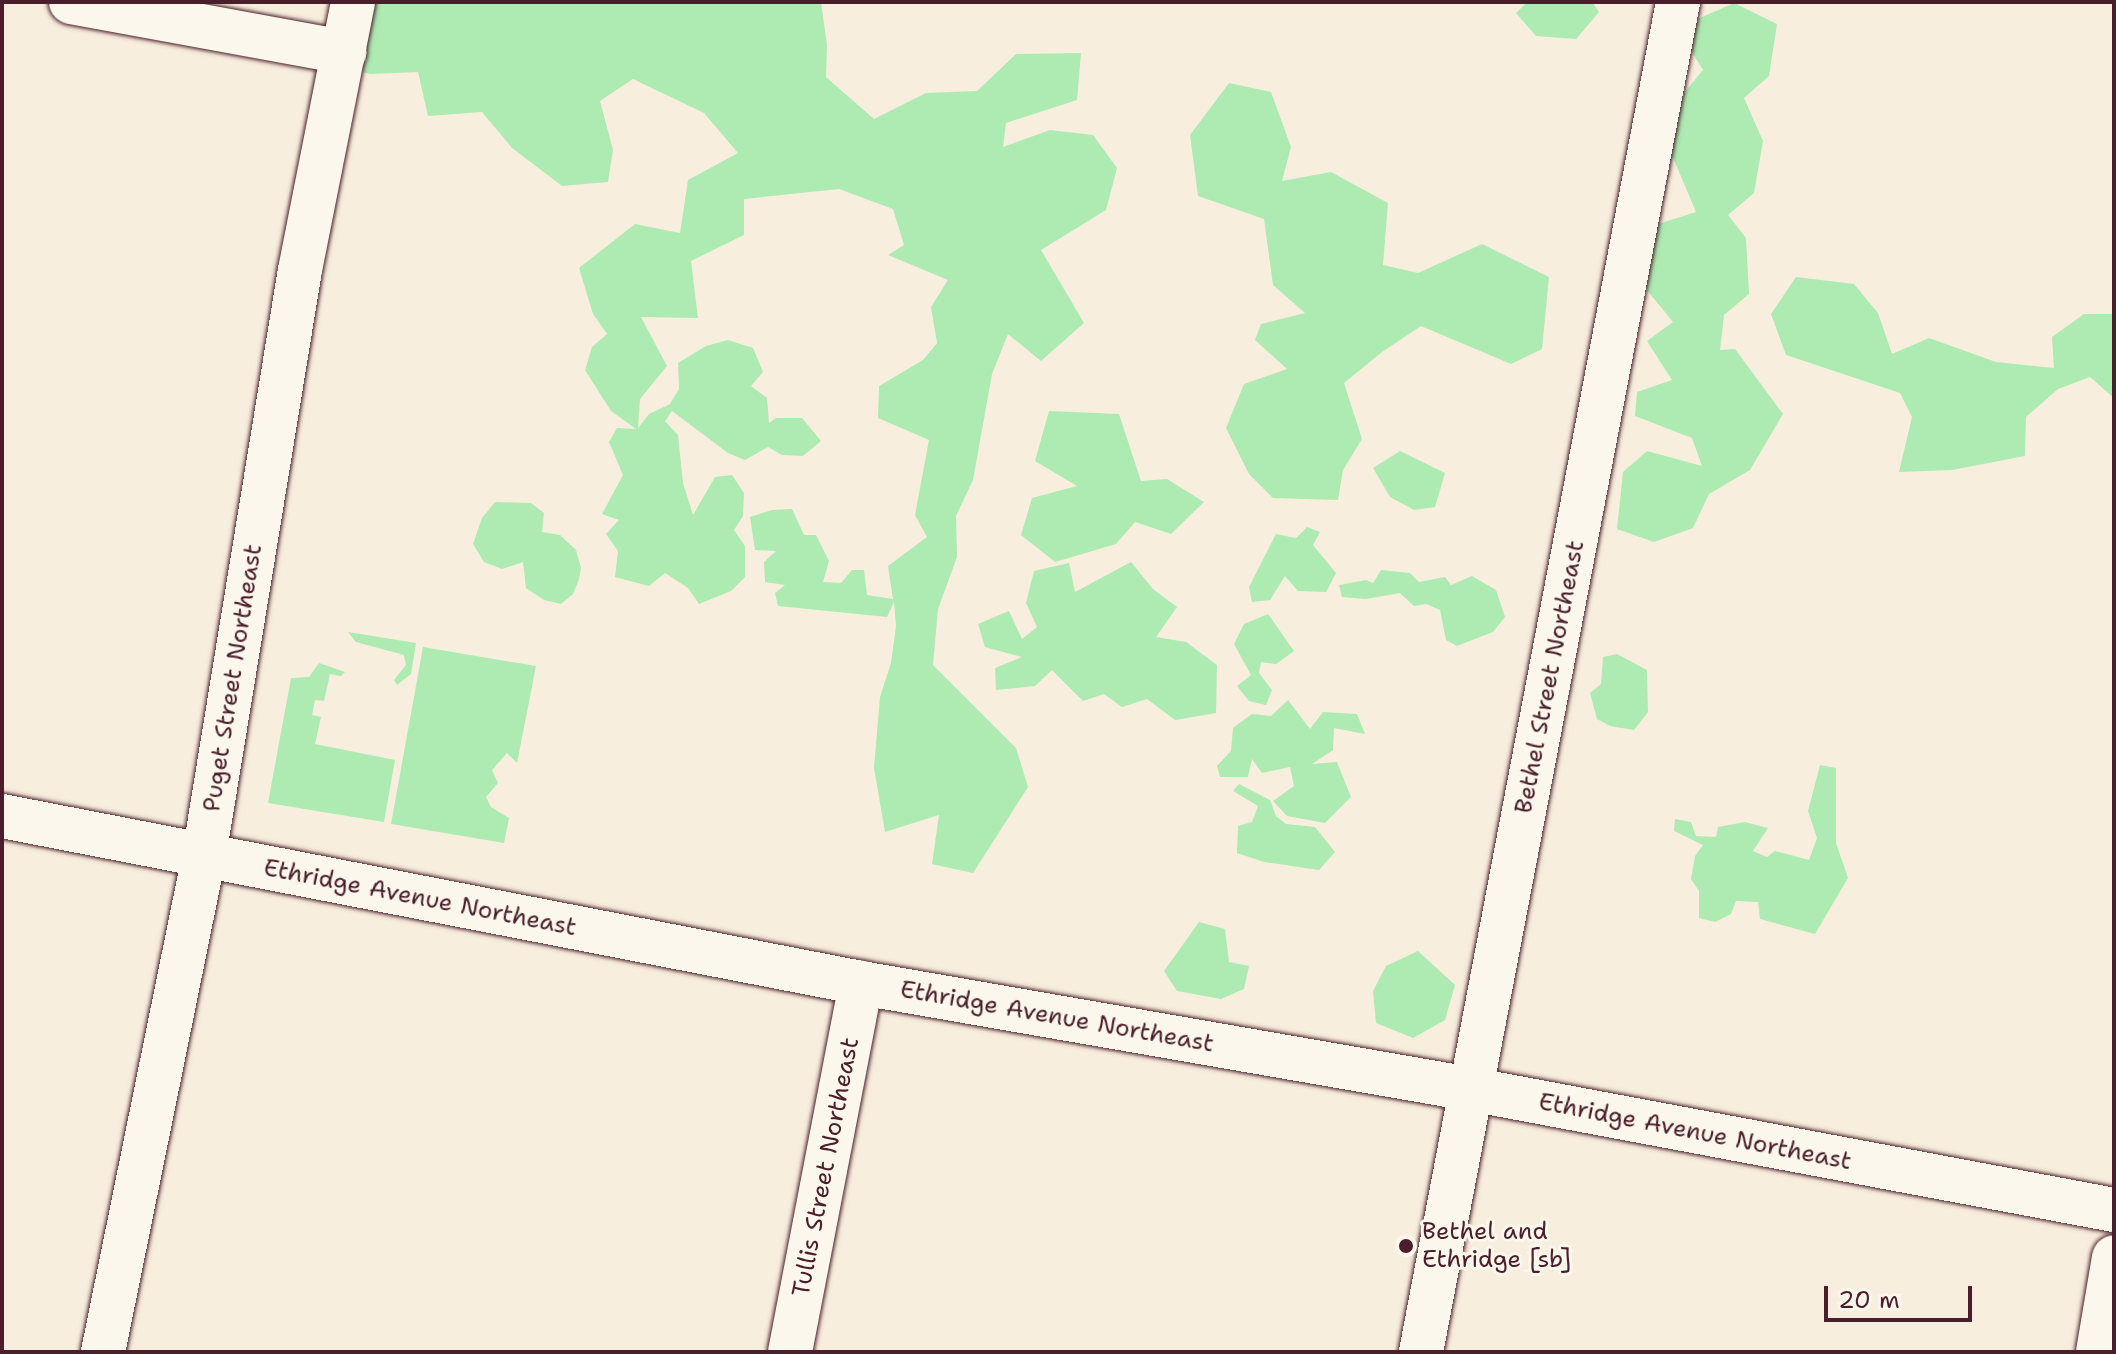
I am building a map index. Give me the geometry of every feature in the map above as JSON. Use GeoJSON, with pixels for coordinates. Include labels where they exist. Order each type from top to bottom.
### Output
{"type":"FeatureCollection","features":[{"type":"Feature","properties":{"kind":"street"},"geometry":{"type":"LineString","coordinates":[[71,2],[344,52]]}},
{"type":"Feature","properties":{"kind":"street","name":"Puget Street Northeast"},"geometry":{"type":"LineString","coordinates":[[103,1352],[204,856],[300,270],[353,2]]}},
{"type":"Feature","properties":{"kind":"street","name":"Bethel Street Northeast"},"geometry":{"type":"LineString","coordinates":[[1421,1352],[1678,2]]}},
{"type":"Feature","properties":{"kind":"street","name":"Ethridge Avenue Northeast"},"geometry":{"type":"LineString","coordinates":[[2,816],[861,983],[1470,1089],[2114,1210]]}},
{"type":"Feature","properties":{"kind":"street","name":"Tullis Street Northeast"},"geometry":{"type":"LineString","coordinates":[[790,1352],[861,983]]}},
{"type":"Feature","properties":{"kind":"street"},"geometry":{"type":"LineString","coordinates":[[2098,1352],[2114,1257]]}},
{"type":"Feature","properties":{"kind":"green space"},"geometry":{"type":"Polygon","coordinates":[[[346,2],[821,2],[827,45],[826,77],[874,119],[926,93],[977,91],[1016,54],[1081,53],[1077,100],[1006,123],[1003,147],[1050,130],[1093,135],[1117,168],[1106,210],[1041,250],[1084,323],[1041,361],[1008,334],[992,374],[973,480],[956,516],[957,557],[938,609],[933,665],[1016,748],[1028,787],[973,873],[932,864],[939,815],[885,832],[874,768],[880,697],[891,663],[896,626],[894,602],[887,617],[778,606],[775,593],[785,585],[765,582],[764,562],[776,551],[755,550],[750,517],[772,510],[792,509],[804,535],[816,535],[829,561],[823,582],[841,583],[852,570],[864,570],[867,595],[893,599],[888,566],[927,537],[915,515],[929,440],[878,418],[879,386],[923,360],[937,343],[931,307],[948,280],[888,255],[904,245],[893,209],[839,189],[744,199],[744,235],[691,261],[698,318],[641,317],[667,366],[640,399],[638,428],[649,414],[670,404],[679,389],[678,363],[706,346],[728,340],[753,348],[763,372],[751,386],[767,398],[769,423],[776,418],[802,418],[821,441],[803,456],[782,455],[768,447],[745,460],[728,453],[672,411],[665,421],[678,435],[683,483],[693,515],[715,477],[732,475],[744,493],[743,516],[734,530],[745,546],[745,577],[731,591],[699,604],[688,588],[665,573],[649,586],[615,577],[618,551],[606,534],[619,520],[602,514],[623,475],[609,442],[617,428],[636,429],[611,411],[585,370],[592,347],[607,334],[593,314],[579,268],[635,224],[680,233],[688,180],[738,153],[704,113],[633,79],[600,101],[613,150],[608,182],[562,186],[512,148],[482,112],[428,116],[418,72],[371,74],[328,64],[328,11],[346,2]]]}},
{"type":"Feature","properties":{"kind":"green space"},"geometry":{"type":"Polygon","coordinates":[[[1527,2],[1592,2],[1599,12],[1576,39],[1536,36],[1516,13],[1527,2]]]}},
{"type":"Feature","properties":{"kind":"green space"},"geometry":{"type":"Polygon","coordinates":[[[1734,3],[1777,24],[1769,76],[1744,98],[1763,141],[1754,193],[1728,215],[1746,238],[1749,294],[1724,315],[1720,350],[1735,349],[1783,414],[1750,470],[1709,494],[1693,528],[1654,542],[1617,529],[1623,472],[1647,451],[1702,466],[1692,438],[1635,416],[1637,392],[1672,380],[1647,341],[1673,322],[1642,284],[1646,228],[1696,212],[1663,134],[1679,99],[1703,70],[1677,28],[1734,3]]]}},
{"type":"Feature","properties":{"kind":"green space"},"geometry":{"type":"Polygon","coordinates":[[[1229,83],[1271,92],[1291,147],[1282,181],[1331,172],[1388,203],[1383,265],[1418,273],[1482,244],[1549,277],[1542,349],[1511,364],[1421,326],[1344,383],[1362,439],[1343,470],[1338,500],[1273,498],[1249,474],[1226,428],[1244,384],[1287,369],[1255,340],[1261,324],[1305,313],[1273,285],[1264,219],[1198,196],[1190,135],[1229,83]]]}},
{"type":"Feature","properties":{"kind":"green space"},"geometry":{"type":"Polygon","coordinates":[[[1796,277],[1854,284],[1878,313],[1892,354],[1929,338],[1996,362],[2054,368],[2052,337],[2084,314],[2114,314],[2114,398],[2090,377],[2058,389],[2026,417],[2025,456],[1952,470],[1899,472],[1912,417],[1900,393],[1786,355],[1771,314],[1796,277]]]}},
{"type":"Feature","properties":{"kind":"green space"},"geometry":{"type":"Polygon","coordinates":[[[1049,411],[1119,414],[1141,481],[1167,479],[1204,502],[1171,534],[1135,522],[1116,544],[1055,562],[1021,535],[1032,498],[1077,486],[1035,461],[1049,411]]]}},
{"type":"Feature","properties":{"kind":"green space"},"geometry":{"type":"Polygon","coordinates":[[[1400,451],[1445,473],[1435,507],[1414,510],[1390,497],[1373,468],[1400,451]]]}},
{"type":"Feature","properties":{"kind":"green space"},"geometry":{"type":"Polygon","coordinates":[[[495,502],[531,503],[544,513],[542,532],[560,535],[576,550],[581,568],[579,579],[573,594],[561,604],[544,600],[526,588],[523,562],[502,569],[484,562],[473,544],[482,518],[495,502]]]}},
{"type":"Feature","properties":{"kind":"green space"},"geometry":{"type":"Polygon","coordinates":[[[1307,527],[1320,532],[1313,545],[1336,573],[1326,592],[1298,591],[1285,576],[1270,600],[1252,602],[1249,587],[1276,534],[1296,538],[1307,527]]]}},
{"type":"Feature","properties":{"kind":"green space"},"geometry":{"type":"Polygon","coordinates":[[[1131,562],[1153,589],[1177,607],[1156,637],[1186,642],[1217,665],[1216,713],[1175,720],[1147,699],[1122,707],[1104,694],[1083,701],[1052,670],[1035,686],[996,690],[995,668],[1022,657],[985,647],[978,624],[1009,611],[1022,639],[1037,627],[1026,603],[1034,571],[1069,563],[1075,592],[1131,562]]]}},
{"type":"Feature","properties":{"kind":"green space"},"geometry":{"type":"Polygon","coordinates":[[[1381,570],[1410,573],[1419,582],[1445,577],[1451,585],[1472,576],[1496,590],[1505,617],[1493,632],[1457,646],[1446,640],[1440,610],[1426,604],[1414,606],[1400,593],[1366,599],[1342,597],[1339,585],[1366,580],[1373,583],[1381,570]]]}},
{"type":"Feature","properties":{"kind":"green space"},"geometry":{"type":"Polygon","coordinates":[[[1268,614],[1294,651],[1276,664],[1261,662],[1259,673],[1272,690],[1266,705],[1249,701],[1237,686],[1251,675],[1234,644],[1244,624],[1268,614]]]}},
{"type":"Feature","properties":{"kind":"green space"},"geometry":{"type":"Polygon","coordinates":[[[348,632],[416,643],[411,674],[397,685],[394,680],[406,665],[404,655],[356,642],[348,632]]]}},
{"type":"Feature","properties":{"kind":"green space"},"geometry":{"type":"Polygon","coordinates":[[[423,647],[536,666],[517,763],[507,753],[492,770],[498,783],[486,797],[491,807],[509,818],[504,843],[391,824],[423,647]]]}},
{"type":"Feature","properties":{"kind":"green space"},"geometry":{"type":"Polygon","coordinates":[[[1617,654],[1647,670],[1648,712],[1634,730],[1610,726],[1597,719],[1590,693],[1601,684],[1603,657],[1617,654]]]}},
{"type":"Feature","properties":{"kind":"green space"},"geometry":{"type":"Polygon","coordinates":[[[319,663],[345,672],[341,676],[330,674],[324,701],[315,700],[312,715],[321,717],[315,744],[395,760],[384,822],[268,803],[291,678],[309,677],[319,663]]]}},
{"type":"Feature","properties":{"kind":"green space"},"geometry":{"type":"Polygon","coordinates":[[[1288,700],[1310,729],[1323,712],[1357,714],[1365,734],[1334,728],[1333,750],[1312,764],[1337,762],[1351,797],[1325,823],[1287,816],[1273,801],[1294,786],[1290,767],[1262,773],[1252,759],[1248,777],[1220,777],[1217,766],[1231,751],[1233,728],[1252,714],[1271,716],[1288,700]]]}},
{"type":"Feature","properties":{"kind":"green space"},"geometry":{"type":"Polygon","coordinates":[[[1820,765],[1836,768],[1836,843],[1848,878],[1815,934],[1760,919],[1758,902],[1736,901],[1731,914],[1715,922],[1699,918],[1699,891],[1691,879],[1695,856],[1703,845],[1674,831],[1675,819],[1691,822],[1696,836],[1716,837],[1718,827],[1745,822],[1768,828],[1753,851],[1767,857],[1775,851],[1809,860],[1817,838],[1808,811],[1820,765]]]}},
{"type":"Feature","properties":{"kind":"green space"},"geometry":{"type":"Polygon","coordinates":[[[1239,784],[1270,800],[1276,816],[1286,824],[1315,827],[1335,852],[1319,870],[1264,862],[1237,853],[1238,826],[1252,822],[1258,806],[1233,791],[1239,784]]]}},
{"type":"Feature","properties":{"kind":"green space"},"geometry":{"type":"Polygon","coordinates":[[[1199,922],[1225,929],[1229,962],[1249,966],[1244,989],[1221,999],[1177,991],[1164,971],[1199,922]]]}},
{"type":"Feature","properties":{"kind":"green space"},"geometry":{"type":"Polygon","coordinates":[[[1418,951],[1455,985],[1445,1020],[1413,1038],[1376,1023],[1373,991],[1386,966],[1418,951]]]}},
{"type":"Feature","properties":{"kind":"place","name":"Bethel and Ethridge [sb]"},"geometry":{"type":"Point","coordinates":[1406,1246]}}]}
